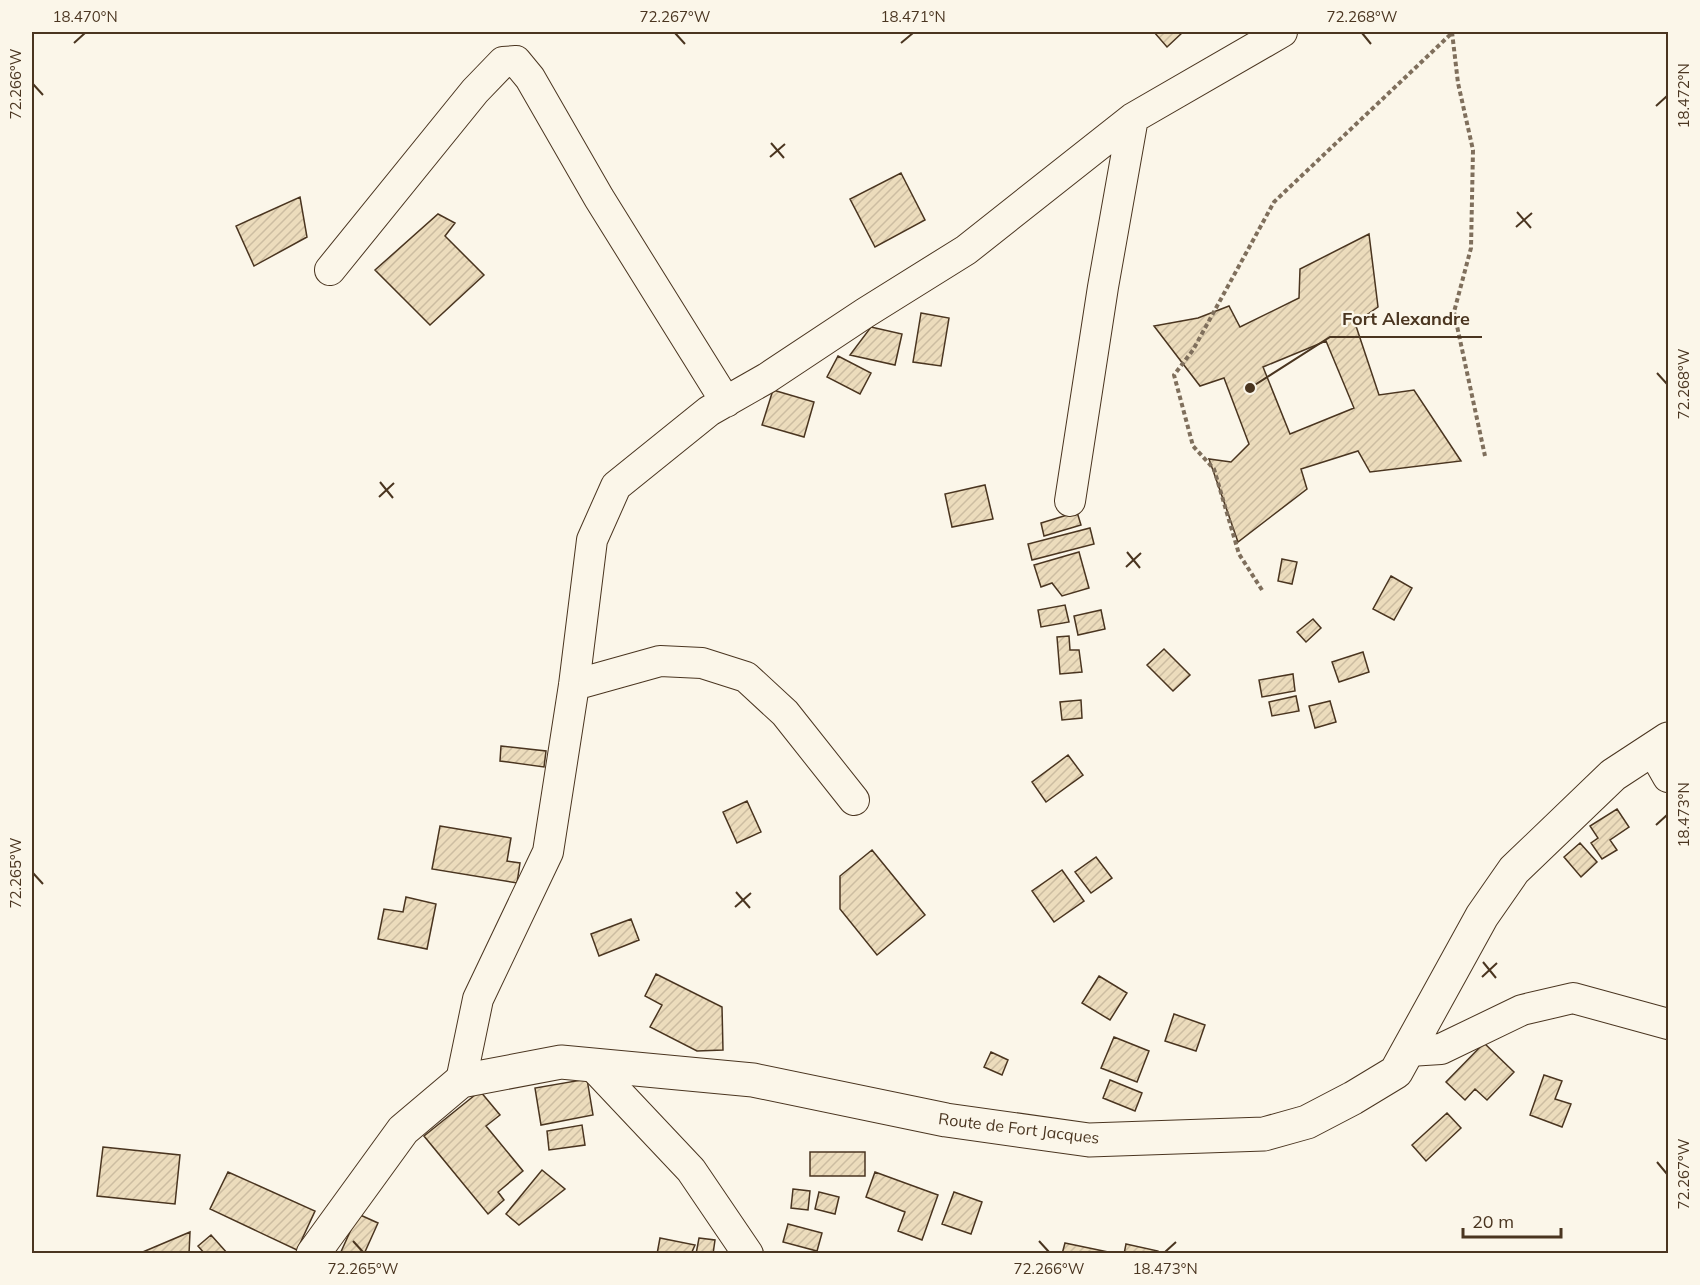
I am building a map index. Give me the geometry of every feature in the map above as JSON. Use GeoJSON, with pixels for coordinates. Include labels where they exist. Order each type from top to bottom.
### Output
{"type":"FeatureCollection","features":[{"type":"Feature","properties":{"kind":"street"},"geometry":{"type":"LineString","coordinates":[[461,1081],[478,999],[548,852],[574,685],[592,540],[616,486],[709,411],[767,378],[966,250],[1133,118],[1282,32]]}},
{"type":"Feature","properties":{"kind":"street"},"geometry":{"type":"LineString","coordinates":[[330,270],[475,91],[503,62],[516,61],[530,78],[599,198],[726,402]]}},
{"type":"Feature","properties":{"kind":"street"},"geometry":{"type":"LineString","coordinates":[[1070,501],[1103,287],[1133,118]]}},
{"type":"Feature","properties":{"kind":"street"},"geometry":{"type":"LineString","coordinates":[[574,685],[660,662],[702,663],[746,677],[785,713],[854,800]]}},
{"type":"Feature","properties":{"kind":"street"},"geometry":{"type":"LineString","coordinates":[[1660,744],[1668,777]]}},
{"type":"Feature","properties":{"kind":"street","name":"Route de Fort Jacques"},"geometry":{"type":"LineString","coordinates":[[313,1254],[403,1130],[461,1081],[561,1062],[753,1080],[946,1120],[1089,1140],[1264,1134],[1307,1122],[1396,1072],[1482,916],[1514,870],[1613,775],[1660,744]]}},
{"type":"Feature","properties":{"kind":"street"},"geometry":{"type":"LineString","coordinates":[[1409,1051],[1440,1049],[1522,1010],[1573,998],[1668,1024]]}},
{"type":"Feature","properties":{"kind":"street"},"geometry":{"type":"LineString","coordinates":[[591,1064],[691,1170],[748,1254]]}},
{"type":"Feature","properties":{"kind":"path"},"geometry":{"type":"LineString","coordinates":[[1452,32],[1458,83],[1473,150],[1471,248],[1454,312],[1485,456]]}},
{"type":"Feature","properties":{"kind":"path"},"geometry":{"type":"LineString","coordinates":[[1262,590],[1239,554],[1214,469],[1193,446],[1174,375],[1193,350],[1274,202],[1452,32]]}},
{"type":"Feature","properties":{"kind":"building"},"geometry":{"type":"Polygon","coordinates":[[[1154,32],[1183,32],[1167,47],[1154,32]]]}},
{"type":"Feature","properties":{"kind":"building"},"geometry":{"type":"Polygon","coordinates":[[[901,173],[925,220],[875,247],[850,199],[901,173]]]}},
{"type":"Feature","properties":{"kind":"building"},"geometry":{"type":"Polygon","coordinates":[[[300,197],[307,237],[254,266],[236,226],[300,197]]]}},
{"type":"Feature","properties":{"kind":"building"},"geometry":{"type":"Polygon","coordinates":[[[438,214],[455,223],[445,236],[484,275],[430,325],[375,270],[438,214]]]}},
{"type":"Feature","properties":{"kind":"building"},"geometry":{"type":"Polygon","coordinates":[[[1369,234],[1378,307],[1355,323],[1379,395],[1414,390],[1461,461],[1370,472],[1358,451],[1301,469],[1307,489],[1238,542],[1209,459],[1231,462],[1249,444],[1224,378],[1200,386],[1154,326],[1198,318],[1229,306],[1240,327],[1299,298],[1300,269],[1369,234]],[[1326,341],[1263,367],[1290,434],[1354,408],[1326,341]]]}},
{"type":"Feature","properties":{"kind":"building"},"geometry":{"type":"Polygon","coordinates":[[[921,313],[949,318],[941,366],[913,362],[921,313]]]}},
{"type":"Feature","properties":{"kind":"building"},"geometry":{"type":"Polygon","coordinates":[[[871,327],[902,334],[895,365],[850,355],[871,327]]]}},
{"type":"Feature","properties":{"kind":"building"},"geometry":{"type":"Polygon","coordinates":[[[838,356],[871,373],[860,394],[827,377],[838,356]]]}},
{"type":"Feature","properties":{"kind":"building"},"geometry":{"type":"Polygon","coordinates":[[[773,390],[814,402],[804,437],[762,425],[773,390]]]}},
{"type":"Feature","properties":{"kind":"building"},"geometry":{"type":"Polygon","coordinates":[[[985,485],[993,519],[952,527],[945,494],[985,485]]]}},
{"type":"Feature","properties":{"kind":"building"},"geometry":{"type":"Polygon","coordinates":[[[1077,512],[1081,525],[1044,536],[1041,523],[1077,512]]]}},
{"type":"Feature","properties":{"kind":"building"},"geometry":{"type":"Polygon","coordinates":[[[1090,528],[1094,544],[1032,560],[1028,544],[1090,528]]]}},
{"type":"Feature","properties":{"kind":"building"},"geometry":{"type":"Polygon","coordinates":[[[1079,552],[1089,588],[1062,596],[1052,583],[1041,587],[1034,565],[1079,552]]]}},
{"type":"Feature","properties":{"kind":"building"},"geometry":{"type":"Polygon","coordinates":[[[1282,559],[1297,562],[1292,584],[1278,581],[1282,559]]]}},
{"type":"Feature","properties":{"kind":"building"},"geometry":{"type":"Polygon","coordinates":[[[1391,576],[1412,588],[1394,620],[1373,609],[1391,576]]]}},
{"type":"Feature","properties":{"kind":"building"},"geometry":{"type":"Polygon","coordinates":[[[1065,605],[1069,622],[1041,627],[1038,610],[1065,605]]]}},
{"type":"Feature","properties":{"kind":"building"},"geometry":{"type":"Polygon","coordinates":[[[1101,610],[1105,629],[1078,635],[1074,616],[1101,610]]]}},
{"type":"Feature","properties":{"kind":"building"},"geometry":{"type":"Polygon","coordinates":[[[1313,619],[1321,628],[1306,642],[1297,632],[1313,619]]]}},
{"type":"Feature","properties":{"kind":"building"},"geometry":{"type":"Polygon","coordinates":[[[1069,636],[1070,650],[1079,650],[1082,672],[1060,674],[1057,637],[1069,636]]]}},
{"type":"Feature","properties":{"kind":"building"},"geometry":{"type":"Polygon","coordinates":[[[1164,649],[1190,675],[1173,691],[1147,665],[1164,649]]]}},
{"type":"Feature","properties":{"kind":"building"},"geometry":{"type":"Polygon","coordinates":[[[1363,652],[1369,672],[1339,682],[1332,662],[1363,652]]]}},
{"type":"Feature","properties":{"kind":"building"},"geometry":{"type":"Polygon","coordinates":[[[1293,674],[1295,691],[1262,697],[1259,680],[1293,674]]]}},
{"type":"Feature","properties":{"kind":"building"},"geometry":{"type":"Polygon","coordinates":[[[1296,696],[1299,711],[1272,716],[1269,702],[1296,696]]]}},
{"type":"Feature","properties":{"kind":"building"},"geometry":{"type":"Polygon","coordinates":[[[1081,700],[1082,718],[1062,720],[1060,702],[1081,700]]]}},
{"type":"Feature","properties":{"kind":"building"},"geometry":{"type":"Polygon","coordinates":[[[1330,701],[1336,722],[1315,728],[1309,706],[1330,701]]]}},
{"type":"Feature","properties":{"kind":"building"},"geometry":{"type":"Polygon","coordinates":[[[501,746],[546,751],[544,767],[500,761],[501,746]]]}},
{"type":"Feature","properties":{"kind":"building"},"geometry":{"type":"Polygon","coordinates":[[[1068,755],[1083,775],[1046,802],[1032,782],[1068,755]]]}},
{"type":"Feature","properties":{"kind":"building"},"geometry":{"type":"Polygon","coordinates":[[[747,801],[761,832],[737,843],[723,812],[747,801]]]}},
{"type":"Feature","properties":{"kind":"building"},"geometry":{"type":"Polygon","coordinates":[[[1617,809],[1629,827],[1610,840],[1617,850],[1602,859],[1591,843],[1598,838],[1590,826],[1617,809]]]}},
{"type":"Feature","properties":{"kind":"building"},"geometry":{"type":"Polygon","coordinates":[[[440,826],[511,838],[507,861],[520,863],[517,883],[432,869],[440,826]]]}},
{"type":"Feature","properties":{"kind":"building"},"geometry":{"type":"Polygon","coordinates":[[[1580,843],[1597,862],[1581,877],[1564,857],[1580,843]]]}},
{"type":"Feature","properties":{"kind":"building"},"geometry":{"type":"Polygon","coordinates":[[[872,850],[925,915],[877,955],[840,909],[840,876],[872,850]]]}},
{"type":"Feature","properties":{"kind":"building"},"geometry":{"type":"Polygon","coordinates":[[[1096,857],[1112,878],[1091,893],[1075,872],[1096,857]]]}},
{"type":"Feature","properties":{"kind":"building"},"geometry":{"type":"Polygon","coordinates":[[[1062,870],[1084,901],[1054,922],[1032,891],[1062,870]]]}},
{"type":"Feature","properties":{"kind":"building"},"geometry":{"type":"Polygon","coordinates":[[[406,897],[436,904],[427,949],[378,939],[384,909],[403,912],[406,897]]]}},
{"type":"Feature","properties":{"kind":"building"},"geometry":{"type":"Polygon","coordinates":[[[631,919],[639,940],[599,956],[591,934],[631,919]]]}},
{"type":"Feature","properties":{"kind":"building"},"geometry":{"type":"Polygon","coordinates":[[[656,974],[722,1007],[723,1050],[697,1051],[650,1027],[662,1005],[645,996],[656,974]]]}},
{"type":"Feature","properties":{"kind":"building"},"geometry":{"type":"Polygon","coordinates":[[[1099,976],[1127,993],[1110,1020],[1082,1003],[1099,976]]]}},
{"type":"Feature","properties":{"kind":"building"},"geometry":{"type":"Polygon","coordinates":[[[1174,1014],[1205,1025],[1196,1051],[1165,1041],[1174,1014]]]}},
{"type":"Feature","properties":{"kind":"building"},"geometry":{"type":"Polygon","coordinates":[[[1114,1037],[1149,1051],[1137,1082],[1101,1068],[1114,1037]]]}},
{"type":"Feature","properties":{"kind":"building"},"geometry":{"type":"Polygon","coordinates":[[[1484,1043],[1514,1072],[1487,1100],[1475,1089],[1465,1100],[1446,1082],[1484,1043]]]}},
{"type":"Feature","properties":{"kind":"building"},"geometry":{"type":"Polygon","coordinates":[[[991,1052],[1008,1060],[1002,1075],[984,1067],[991,1052]]]}},
{"type":"Feature","properties":{"kind":"building"},"geometry":{"type":"Polygon","coordinates":[[[1544,1075],[1562,1081],[1555,1099],[1571,1104],[1562,1127],[1530,1115],[1544,1075]]]}},
{"type":"Feature","properties":{"kind":"building"},"geometry":{"type":"Polygon","coordinates":[[[587,1079],[593,1115],[541,1125],[535,1088],[587,1079]]]}},
{"type":"Feature","properties":{"kind":"building"},"geometry":{"type":"Polygon","coordinates":[[[1110,1080],[1142,1093],[1135,1111],[1103,1098],[1110,1080]]]}},
{"type":"Feature","properties":{"kind":"building"},"geometry":{"type":"Polygon","coordinates":[[[480,1091],[500,1115],[486,1126],[523,1171],[498,1192],[504,1200],[488,1214],[424,1136],[480,1091]]]}},
{"type":"Feature","properties":{"kind":"building"},"geometry":{"type":"Polygon","coordinates":[[[1447,1113],[1461,1128],[1426,1161],[1412,1145],[1447,1113]]]}},
{"type":"Feature","properties":{"kind":"building"},"geometry":{"type":"Polygon","coordinates":[[[582,1125],[585,1145],[549,1150],[547,1131],[582,1125]]]}},
{"type":"Feature","properties":{"kind":"building"},"geometry":{"type":"Polygon","coordinates":[[[103,1147],[180,1155],[175,1204],[97,1196],[103,1147]]]}},
{"type":"Feature","properties":{"kind":"building"},"geometry":{"type":"Polygon","coordinates":[[[810,1152],[865,1152],[865,1176],[810,1176],[810,1152]]]}},
{"type":"Feature","properties":{"kind":"building"},"geometry":{"type":"Polygon","coordinates":[[[542,1170],[565,1189],[519,1225],[506,1214],[542,1170]]]}},
{"type":"Feature","properties":{"kind":"building"},"geometry":{"type":"Polygon","coordinates":[[[228,1172],[315,1211],[297,1250],[210,1209],[228,1172]]]}},
{"type":"Feature","properties":{"kind":"building"},"geometry":{"type":"Polygon","coordinates":[[[875,1172],[938,1195],[922,1240],[898,1231],[905,1212],[866,1197],[875,1172]]]}},
{"type":"Feature","properties":{"kind":"building"},"geometry":{"type":"Polygon","coordinates":[[[793,1189],[810,1191],[808,1210],[791,1208],[793,1189]]]}},
{"type":"Feature","properties":{"kind":"building"},"geometry":{"type":"Polygon","coordinates":[[[819,1192],[839,1197],[835,1214],[815,1209],[819,1192]]]}},
{"type":"Feature","properties":{"kind":"building"},"geometry":{"type":"Polygon","coordinates":[[[954,1192],[982,1202],[971,1234],[942,1224],[954,1192]]]}},
{"type":"Feature","properties":{"kind":"building"},"geometry":{"type":"Polygon","coordinates":[[[358,1214],[378,1223],[364,1254],[340,1254],[358,1214]]]}},
{"type":"Feature","properties":{"kind":"building"},"geometry":{"type":"Polygon","coordinates":[[[788,1224],[822,1233],[817,1251],[783,1242],[788,1224]]]}},
{"type":"Feature","properties":{"kind":"building"},"geometry":{"type":"Polygon","coordinates":[[[190,1232],[189,1254],[138,1254],[190,1232]]]}},
{"type":"Feature","properties":{"kind":"building"},"geometry":{"type":"Polygon","coordinates":[[[211,1235],[228,1254],[205,1254],[198,1246],[211,1235]]]}},
{"type":"Feature","properties":{"kind":"building"},"geometry":{"type":"Polygon","coordinates":[[[660,1238],[695,1245],[691,1254],[657,1254],[660,1238]]]}},
{"type":"Feature","properties":{"kind":"building"},"geometry":{"type":"Polygon","coordinates":[[[699,1238],[715,1240],[713,1254],[696,1254],[699,1238]]]}},
{"type":"Feature","properties":{"kind":"building"},"geometry":{"type":"Polygon","coordinates":[[[1065,1243],[1113,1253],[1062,1254],[1065,1243]]]}},
{"type":"Feature","properties":{"kind":"building"},"geometry":{"type":"Polygon","coordinates":[[[1126,1244],[1158,1251],[1158,1254],[1124,1254],[1126,1244]]]}},
{"type":"Feature","properties":{"kind":"place","name":"Fort Alexandre"},"geometry":{"type":"Point","coordinates":[1250,388]}}]}
